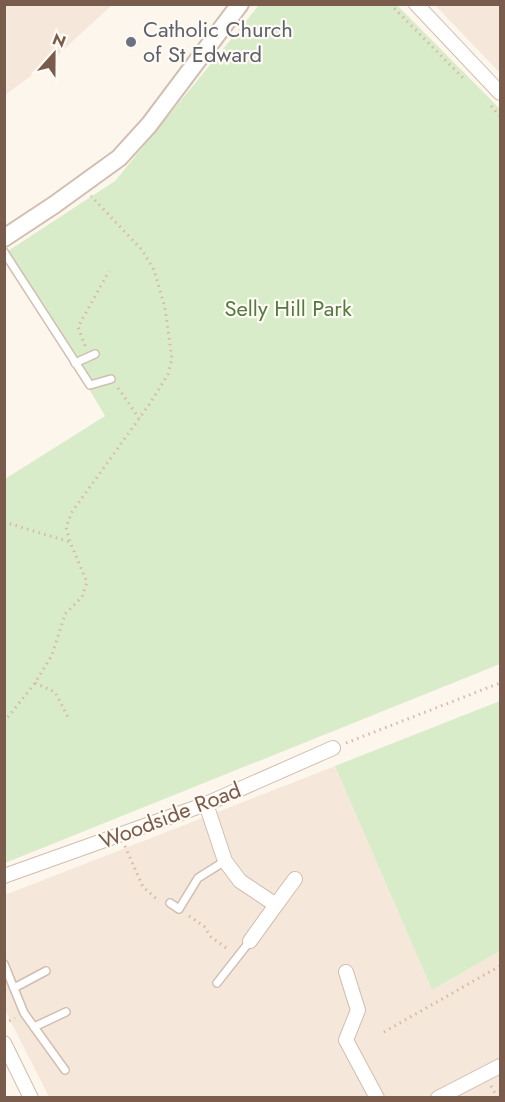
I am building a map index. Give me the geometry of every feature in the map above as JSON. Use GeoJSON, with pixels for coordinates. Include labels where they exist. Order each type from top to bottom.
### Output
{"type":"FeatureCollection","features":[{"type":"Feature","properties":{"kind":"street"},"geometry":{"type":"LineString","coordinates":[[416,4],[501,93]]}},
{"type":"Feature","properties":{"kind":"street"},"geometry":{"type":"LineString","coordinates":[[4,238],[119,158],[149,125],[232,8]]}},
{"type":"Feature","properties":{"kind":"street","name":"Woodside Road"},"geometry":{"type":"LineString","coordinates":[[4,876],[206,804],[333,748]]}},
{"type":"Feature","properties":{"kind":"street"},"geometry":{"type":"LineString","coordinates":[[206,804],[225,861],[240,881],[276,905]]}},
{"type":"Feature","properties":{"kind":"street"},"geometry":{"type":"LineString","coordinates":[[250,941],[295,879]]}},
{"type":"Feature","properties":{"kind":"street"},"geometry":{"type":"LineString","coordinates":[[346,972],[358,1010],[346,1040],[377,1098]]}},
{"type":"Feature","properties":{"kind":"street"},"geometry":{"type":"LineString","coordinates":[[4,1043],[31,1098]]}},
{"type":"Feature","properties":{"kind":"street"},"geometry":{"type":"LineString","coordinates":[[438,1098],[501,1066]]}},
{"type":"Feature","properties":{"kind":"lane"},"geometry":{"type":"LineString","coordinates":[[4,252],[90,386],[111,379]]}},
{"type":"Feature","properties":{"kind":"lane"},"geometry":{"type":"LineString","coordinates":[[75,363],[93,355]]}},
{"type":"Feature","properties":{"kind":"lane"},"geometry":{"type":"LineString","coordinates":[[170,903],[179,909],[198,878],[225,861]]}},
{"type":"Feature","properties":{"kind":"lane"},"geometry":{"type":"LineString","coordinates":[[217,983],[250,941]]}},
{"type":"Feature","properties":{"kind":"lane"},"geometry":{"type":"LineString","coordinates":[[4,964],[24,1013],[65,1070]]}},
{"type":"Feature","properties":{"kind":"lane"},"geometry":{"type":"LineString","coordinates":[[14,988],[46,971]]}},
{"type":"Feature","properties":{"kind":"lane"},"geometry":{"type":"LineString","coordinates":[[34,1027],[66,1012]]}},
{"type":"Feature","properties":{"kind":"path"},"geometry":{"type":"LineString","coordinates":[[390,4],[469,84]]}},
{"type":"Feature","properties":{"kind":"path"},"geometry":{"type":"LineString","coordinates":[[485,100],[501,116]]}},
{"type":"Feature","properties":{"kind":"path"},"geometry":{"type":"LineString","coordinates":[[4,722],[35,683],[52,655],[65,614],[82,597],[87,582],[66,527],[72,512],[168,375],[172,359],[165,308],[154,270],[142,250],[81,186]]}},
{"type":"Feature","properties":{"kind":"path"},"geometry":{"type":"LineString","coordinates":[[93,355],[81,340],[78,327],[109,270]]}},
{"type":"Feature","properties":{"kind":"path"},"geometry":{"type":"LineString","coordinates":[[111,379],[139,418]]}},
{"type":"Feature","properties":{"kind":"path"},"geometry":{"type":"LineString","coordinates":[[4,522],[70,542]]}},
{"type":"Feature","properties":{"kind":"path"},"geometry":{"type":"LineString","coordinates":[[35,683],[55,692],[68,717]]}},
{"type":"Feature","properties":{"kind":"path"},"geometry":{"type":"LineString","coordinates":[[351,740],[501,683]]}},
{"type":"Feature","properties":{"kind":"path"},"geometry":{"type":"LineString","coordinates":[[120,835],[143,887],[166,908],[170,903]]}},
{"type":"Feature","properties":{"kind":"path"},"geometry":{"type":"LineString","coordinates":[[179,909],[204,926],[211,937],[238,956]]}},
{"type":"Feature","properties":{"kind":"path"},"geometry":{"type":"LineString","coordinates":[[384,1032],[501,966]]}},
{"type":"Feature","properties":{"kind":"shaded area"},"geometry":{"type":"Polygon","coordinates":[[[5,4],[112,5],[51,61],[5,95],[5,4]]]}},
{"type":"Feature","properties":{"kind":"shaded area"},"geometry":{"type":"Polygon","coordinates":[[[435,5],[500,5],[500,73],[435,5]]]}},
{"type":"Feature","properties":{"kind":"shaded area"},"geometry":{"type":"Polygon","coordinates":[[[335,766],[432,990],[500,951],[500,1097],[49,1097],[5,1010],[5,895],[335,766]]]}},
{"type":"Feature","properties":{"kind":"green space","name":"Selly Hill Park"},"geometry":{"type":"Polygon","coordinates":[[[259,5],[397,5],[500,109],[500,664],[5,863],[5,479],[105,416],[8,251],[115,181],[259,5]]]}},
{"type":"Feature","properties":{"kind":"green space"},"geometry":{"type":"Polygon","coordinates":[[[500,701],[500,951],[432,990],[335,766],[500,701]]]}},
{"type":"Feature","properties":{"kind":"place","name":"Catholic Church of St Edward"},"geometry":{"type":"Point","coordinates":[131,42]}}]}
